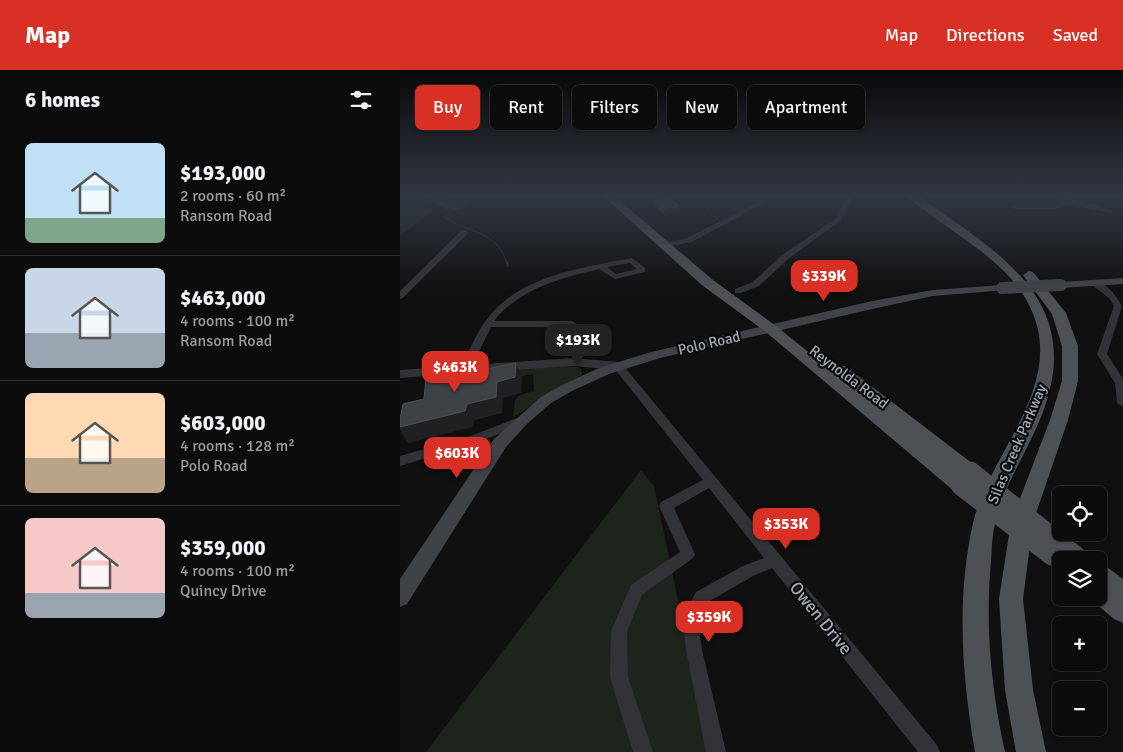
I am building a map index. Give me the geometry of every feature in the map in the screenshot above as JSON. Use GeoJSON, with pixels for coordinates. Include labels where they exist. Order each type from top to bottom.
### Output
{"type":"FeatureCollection","features":[{"type":"Feature","properties":{"kind":"main road","name":"Reynolda Road"},"geometry":{"type":"LineString","coordinates":[[647,227],[738,291],[777,328],[966,478],[1054,551]]}},
{"type":"Feature","properties":{"kind":"main road","name":"Reynolda Road"},"geometry":{"type":"LineString","coordinates":[[650,227],[708,283],[777,328]]}},
{"type":"Feature","properties":{"kind":"main road","name":"Silas Creek Parkway"},"geometry":{"type":"LineString","coordinates":[[954,227],[981,246],[1022,283],[1039,312],[1048,340],[1047,371],[1037,405],[993,499],[983,530],[977,576],[975,642],[984,726],[990,752]]}},
{"type":"Feature","properties":{"kind":"main road","name":"Silas Creek Parkway"},"geometry":{"type":"LineString","coordinates":[[968,227],[1015,260],[1040,286],[1059,313],[1070,346],[1070,381],[1059,420],[1022,522],[1010,599],[1019,690],[1031,752]]}},
{"type":"Feature","properties":{"kind":"main road","name":"Polo Road"},"geometry":{"type":"LineString","coordinates":[[400,597],[495,451],[522,420],[546,400],[567,388],[618,366],[905,298],[1002,288],[1123,281]]}},
{"type":"Feature","properties":{"kind":"main road"},"geometry":{"type":"LineString","coordinates":[[1107,580],[1123,593]]}},
{"type":"Feature","properties":{"kind":"main road"},"geometry":{"type":"LineString","coordinates":[[1107,598],[1123,611]]}},
{"type":"Feature","properties":{"kind":"street"},"geometry":{"type":"LineString","coordinates":[[669,244],[689,240],[713,227]]}},
{"type":"Feature","properties":{"kind":"street"},"geometry":{"type":"LineString","coordinates":[[738,291],[756,284],[785,257],[828,227]]}},
{"type":"Feature","properties":{"kind":"street"},"geometry":{"type":"LineString","coordinates":[[400,296],[465,232]]}},
{"type":"Feature","properties":{"kind":"street"},"geometry":{"type":"LineString","coordinates":[[466,368],[488,324],[504,304],[518,294],[561,278],[601,267]]}},
{"type":"Feature","properties":{"kind":"street"},"geometry":{"type":"LineString","coordinates":[[1095,283],[1114,298],[1118,306],[1102,354],[1120,383],[1123,402]]}},
{"type":"Feature","properties":{"kind":"street"},"geometry":{"type":"LineString","coordinates":[[488,324],[572,324]]}},
{"type":"Feature","properties":{"kind":"street"},"geometry":{"type":"LineString","coordinates":[[400,374],[573,362],[618,366]]}},
{"type":"Feature","properties":{"kind":"street","name":"Owen Drive"},"geometry":{"type":"LineString","coordinates":[[618,366],[930,752]]}},
{"type":"Feature","properties":{"kind":"street"},"geometry":{"type":"LineString","coordinates":[[400,461],[480,437],[522,420]]}},
{"type":"Feature","properties":{"kind":"street"},"geometry":{"type":"LineString","coordinates":[[643,752],[619,677],[619,631],[636,590],[688,554],[666,506],[711,481]]}},
{"type":"Feature","properties":{"kind":"street"},"geometry":{"type":"LineString","coordinates":[[716,752],[694,650],[690,618],[702,597],[748,571],[775,560]]}},
{"type":"Feature","properties":{"kind":"shaded area"},"geometry":{"type":"Polygon","coordinates":[[[400,227],[412,227],[400,236],[400,227]]]}},
{"type":"Feature","properties":{"kind":"shaded area"},"geometry":{"type":"Polygon","coordinates":[[[563,366],[578,367],[582,370],[582,375],[513,417],[515,400],[520,395],[534,391],[533,374],[519,377],[519,370],[563,366]]]}},
{"type":"Feature","properties":{"kind":"shaded area"},"geometry":{"type":"Polygon","coordinates":[[[641,470],[654,486],[710,752],[426,752],[641,470]]]}},
{"type":"Feature","properties":{"kind":"building"},"geometry":{"type":"Polygon","coordinates":[[[516,363],[515,377],[497,382],[496,397],[467,404],[465,411],[400,427],[403,404],[424,399],[426,377],[461,369],[462,374],[516,363]]]}},
{"type":"Feature","properties":{"kind":"waterway"},"geometry":{"type":"LineString","coordinates":[[465,227],[482,234],[497,245],[503,253],[507,264]]}},
{"type":"Feature","properties":{"kind":"waterway"},"geometry":{"type":"LineString","coordinates":[[507,262],[508,266]]}}]}
